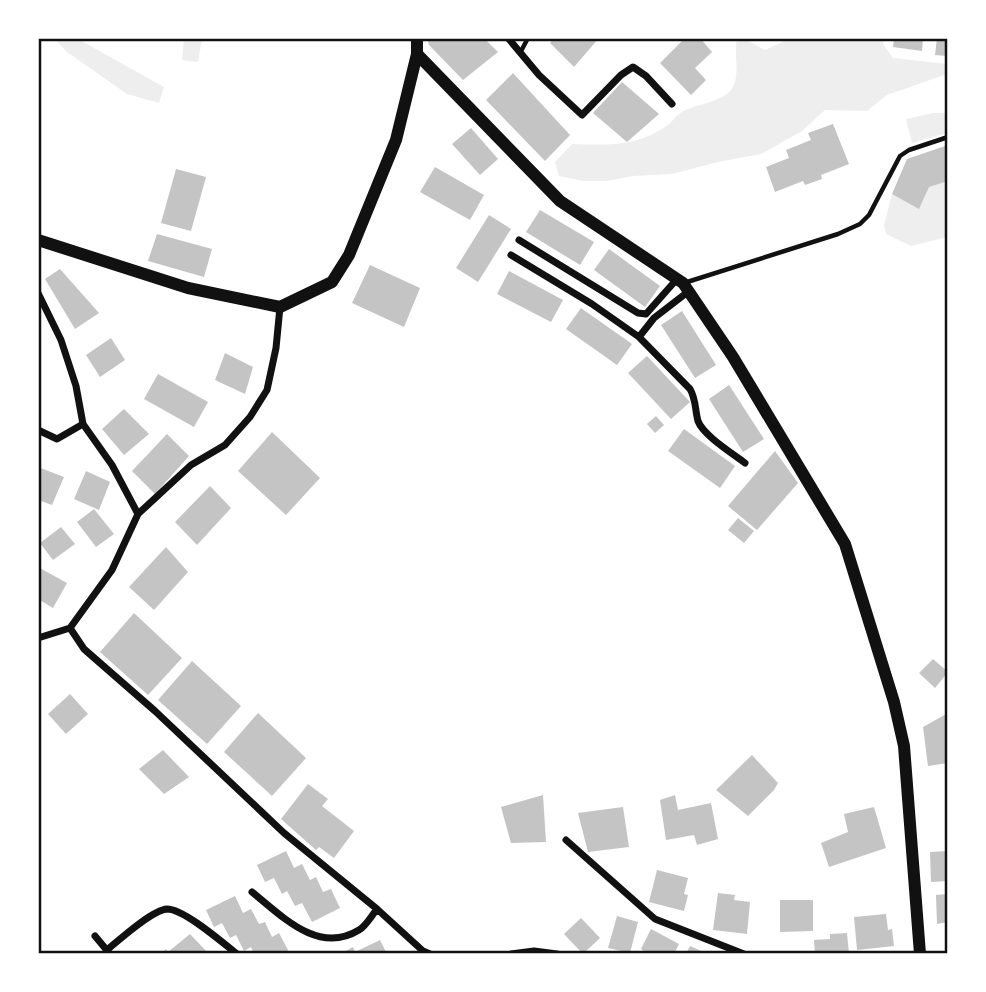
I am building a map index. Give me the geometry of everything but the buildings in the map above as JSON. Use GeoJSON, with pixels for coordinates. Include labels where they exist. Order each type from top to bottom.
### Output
{"type":"FeatureCollection","features":[{"type":"Feature","properties":{"kind":"main road"},"geometry":{"type":"LineString","coordinates":[[38,240],[188,288],[280,307],[332,282],[349,255],[396,140],[417,54],[416,38]]}},
{"type":"Feature","properties":{"kind":"main road"},"geometry":{"type":"LineString","coordinates":[[417,54],[560,201],[683,285],[740,368],[845,544],[894,702],[904,746],[920,954]]}},
{"type":"Feature","properties":{"kind":"street"},"geometry":{"type":"LineString","coordinates":[[508,38],[582,116],[621,75],[633,67],[646,76],[672,104]]}},
{"type":"Feature","properties":{"kind":"street"},"geometry":{"type":"LineString","coordinates":[[519,240],[638,313],[646,314],[683,285]]}},
{"type":"Feature","properties":{"kind":"street"},"geometry":{"type":"LineString","coordinates":[[511,255],[592,304],[639,337],[690,389],[702,429],[745,463]]}},
{"type":"Feature","properties":{"kind":"street"},"geometry":{"type":"LineString","coordinates":[[639,337],[683,285]]}},
{"type":"Feature","properties":{"kind":"street"},"geometry":{"type":"LineString","coordinates":[[38,293],[61,340],[76,386],[83,424],[112,465],[138,514]]}},
{"type":"Feature","properties":{"kind":"street"},"geometry":{"type":"LineString","coordinates":[[38,638],[71,628],[113,570],[138,514],[191,465],[225,445],[250,417],[267,390],[276,348],[280,307]]}},
{"type":"Feature","properties":{"kind":"street"},"geometry":{"type":"LineString","coordinates":[[38,430],[57,439],[83,424]]}},
{"type":"Feature","properties":{"kind":"street"},"geometry":{"type":"LineString","coordinates":[[71,628],[84,649],[155,711],[276,825],[430,954]]}},
{"type":"Feature","properties":{"kind":"street"},"geometry":{"type":"LineString","coordinates":[[566,840],[655,919],[744,954]]}},
{"type":"Feature","properties":{"kind":"street"},"geometry":{"type":"LineString","coordinates":[[252,892],[303,933],[332,939],[360,930],[377,909]]}},
{"type":"Feature","properties":{"kind":"street"},"geometry":{"type":"LineString","coordinates":[[95,936],[108,952],[153,915],[166,909],[179,912],[237,954]]}},
{"type":"Feature","properties":{"kind":"street"},"geometry":{"type":"LineString","coordinates":[[511,954],[534,951],[557,954]]}},
{"type":"Feature","properties":{"kind":"lane"},"geometry":{"type":"LineString","coordinates":[[520,53],[528,38]]}},
{"type":"Feature","properties":{"kind":"lane"},"geometry":{"type":"LineString","coordinates":[[683,285],[838,234],[860,224],[869,215],[900,156],[909,150],[947,137]]}},
{"type":"Feature","properties":{"kind":"shaded area"},"geometry":{"type":"Polygon","coordinates":[[[55,39],[78,39],[164,87],[159,103],[127,94],[67,52],[55,39]]]}},
{"type":"Feature","properties":{"kind":"shaded area"},"geometry":{"type":"Polygon","coordinates":[[[184,39],[202,39],[198,62],[182,60],[184,39]]]}},
{"type":"Feature","properties":{"kind":"shaded area"},"geometry":{"type":"Polygon","coordinates":[[[737,39],[745,39],[765,50],[789,39],[884,39],[883,44],[893,58],[947,64],[947,74],[887,95],[867,111],[825,110],[802,131],[761,154],[672,174],[633,176],[607,181],[583,181],[559,176],[555,162],[572,144],[609,144],[643,138],[665,127],[683,111],[726,95],[736,79],[737,39]]]}},
{"type":"Feature","properties":{"kind":"shaded area"},"geometry":{"type":"Polygon","coordinates":[[[947,113],[947,133],[912,143],[906,119],[947,113]]]}},
{"type":"Feature","properties":{"kind":"shaded area"},"geometry":{"type":"Polygon","coordinates":[[[947,181],[947,237],[911,246],[886,234],[884,225],[892,194],[919,208],[929,187],[947,181]]]}}]}
